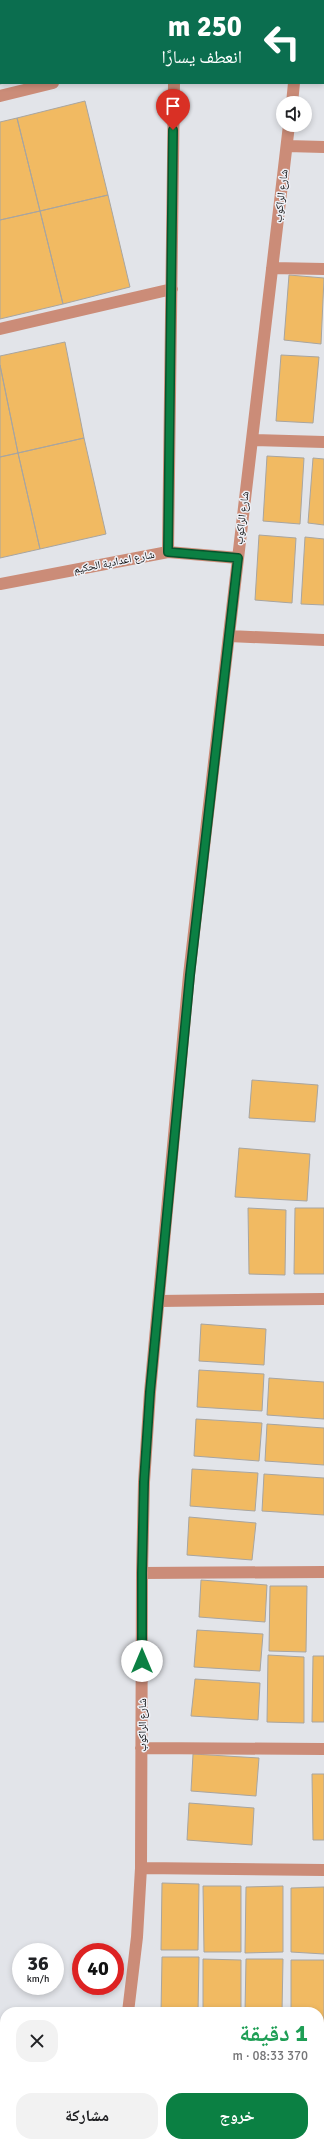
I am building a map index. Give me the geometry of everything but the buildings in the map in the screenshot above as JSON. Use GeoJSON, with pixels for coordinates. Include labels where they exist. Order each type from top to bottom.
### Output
{"type":"FeatureCollection","features":[{"type":"Feature","properties":{"kind":"street"},"geometry":{"type":"LineString","coordinates":[[0,96],[49,84]]}},
{"type":"Feature","properties":{"kind":"street","name":"شارع اعدادية الحكيم"},"geometry":{"type":"LineString","coordinates":[[0,584],[168,552],[174,84]]}},
{"type":"Feature","properties":{"kind":"street"},"geometry":{"type":"LineString","coordinates":[[293,96],[294,84]]}},
{"type":"Feature","properties":{"kind":"street","name":"شارع الراكوب"},"geometry":{"type":"LineString","coordinates":[[129,2007],[137,1938],[141,1868],[142,1573],[149,1407],[190,975],[288,132]]}},
{"type":"Feature","properties":{"kind":"street"},"geometry":{"type":"LineString","coordinates":[[287,146],[324,147]]}},
{"type":"Feature","properties":{"kind":"street"},"geometry":{"type":"LineString","coordinates":[[272,268],[324,269]]}},
{"type":"Feature","properties":{"kind":"street"},"geometry":{"type":"LineString","coordinates":[[0,329],[172,289]]}},
{"type":"Feature","properties":{"kind":"street"},"geometry":{"type":"LineString","coordinates":[[252,440],[324,442]]}},
{"type":"Feature","properties":{"kind":"street"},"geometry":{"type":"LineString","coordinates":[[168,552],[238,558]]}},
{"type":"Feature","properties":{"kind":"street"},"geometry":{"type":"LineString","coordinates":[[229,636],[324,640]]}},
{"type":"Feature","properties":{"kind":"street"},"geometry":{"type":"LineString","coordinates":[[159,1301],[324,1298]]}},
{"type":"Feature","properties":{"kind":"street"},"geometry":{"type":"LineString","coordinates":[[142,1573],[324,1572]]}},
{"type":"Feature","properties":{"kind":"street"},"geometry":{"type":"LineString","coordinates":[[141,1748],[324,1749]]}},
{"type":"Feature","properties":{"kind":"street"},"geometry":{"type":"LineString","coordinates":[[141,1868],[324,1870]]}},
{"type":"Feature","properties":{"kind":"route"},"geometry":{"type":"LineString","coordinates":[[142,1661],[144,1482],[150,1392],[190,975],[238,558],[168,552],[173,130]]}}]}
